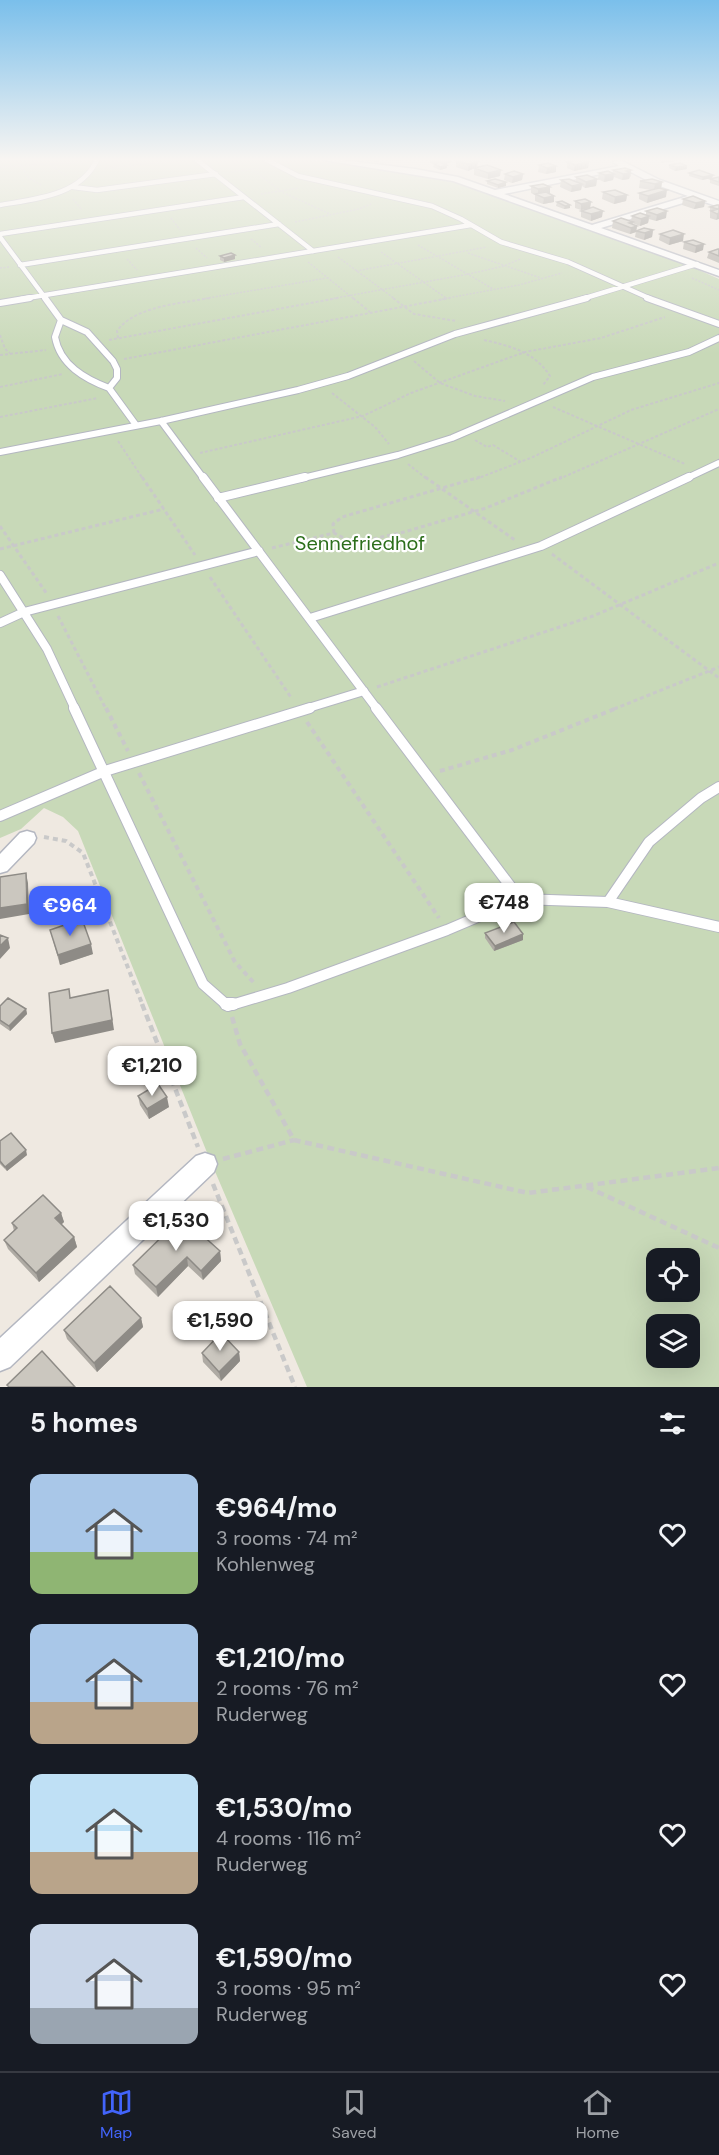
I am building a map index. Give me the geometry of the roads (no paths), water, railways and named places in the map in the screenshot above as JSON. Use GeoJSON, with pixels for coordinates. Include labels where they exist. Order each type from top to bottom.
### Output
{"type":"FeatureCollection","features":[{"type":"Feature","properties":{"kind":"street"},"geometry":{"type":"LineString","coordinates":[[582,225],[719,273]]}},
{"type":"Feature","properties":{"kind":"street"},"geometry":{"type":"LineString","coordinates":[[591,228],[602,225]]}},
{"type":"Feature","properties":{"kind":"street"},"geometry":{"type":"LineString","coordinates":[[0,866],[27,838]]}},
{"type":"Feature","properties":{"kind":"street"},"geometry":{"type":"LineString","coordinates":[[0,1357],[205,1164]]}},
{"type":"Feature","properties":{"kind":"lane"},"geometry":{"type":"LineString","coordinates":[[69,225],[0,236],[61,320],[87,332],[113,361],[117,369],[117,378],[109,388]]}},
{"type":"Feature","properties":{"kind":"lane"},"geometry":{"type":"LineString","coordinates":[[20,265],[274,225]]}},
{"type":"Feature","properties":{"kind":"lane"},"geometry":{"type":"LineString","coordinates":[[280,225],[312,251]]}},
{"type":"Feature","properties":{"kind":"lane"},"geometry":{"type":"LineString","coordinates":[[0,303],[471,225],[501,242],[579,267],[621,288],[719,324]]}},
{"type":"Feature","properties":{"kind":"lane"},"geometry":{"type":"LineString","coordinates":[[0,452],[161,421],[319,384],[455,334],[621,288],[697,264]]}},
{"type":"Feature","properties":{"kind":"lane"},"geometry":{"type":"LineString","coordinates":[[61,320],[55,334],[58,348],[75,372],[88,381],[109,388],[136,425]]}},
{"type":"Feature","properties":{"kind":"lane"},"geometry":{"type":"LineString","coordinates":[[218,498],[398,455],[463,433],[593,377],[689,352],[719,338]]}},
{"type":"Feature","properties":{"kind":"lane"},"geometry":{"type":"LineString","coordinates":[[161,421],[520,899]]}},
{"type":"Feature","properties":{"kind":"lane"},"geometry":{"type":"LineString","coordinates":[[310,618],[541,546],[719,463]]}},
{"type":"Feature","properties":{"kind":"lane"},"geometry":{"type":"LineString","coordinates":[[0,623],[24,612],[259,551]]}},
{"type":"Feature","properties":{"kind":"lane"},"geometry":{"type":"LineString","coordinates":[[0,575],[47,649],[203,984],[228,1006],[288,988],[447,930],[520,899],[608,902],[719,927]]}},
{"type":"Feature","properties":{"kind":"lane"},"geometry":{"type":"LineString","coordinates":[[0,816],[105,771],[364,691]]}},
{"type":"Feature","properties":{"kind":"lane"},"geometry":{"type":"LineString","coordinates":[[608,902],[649,843],[701,798],[719,787]]}},
{"type":"Feature","properties":{"kind":"park label","name":"Sennefriedhof"},"geometry":{"type":"Point","coordinates":[360,543]}}]}
